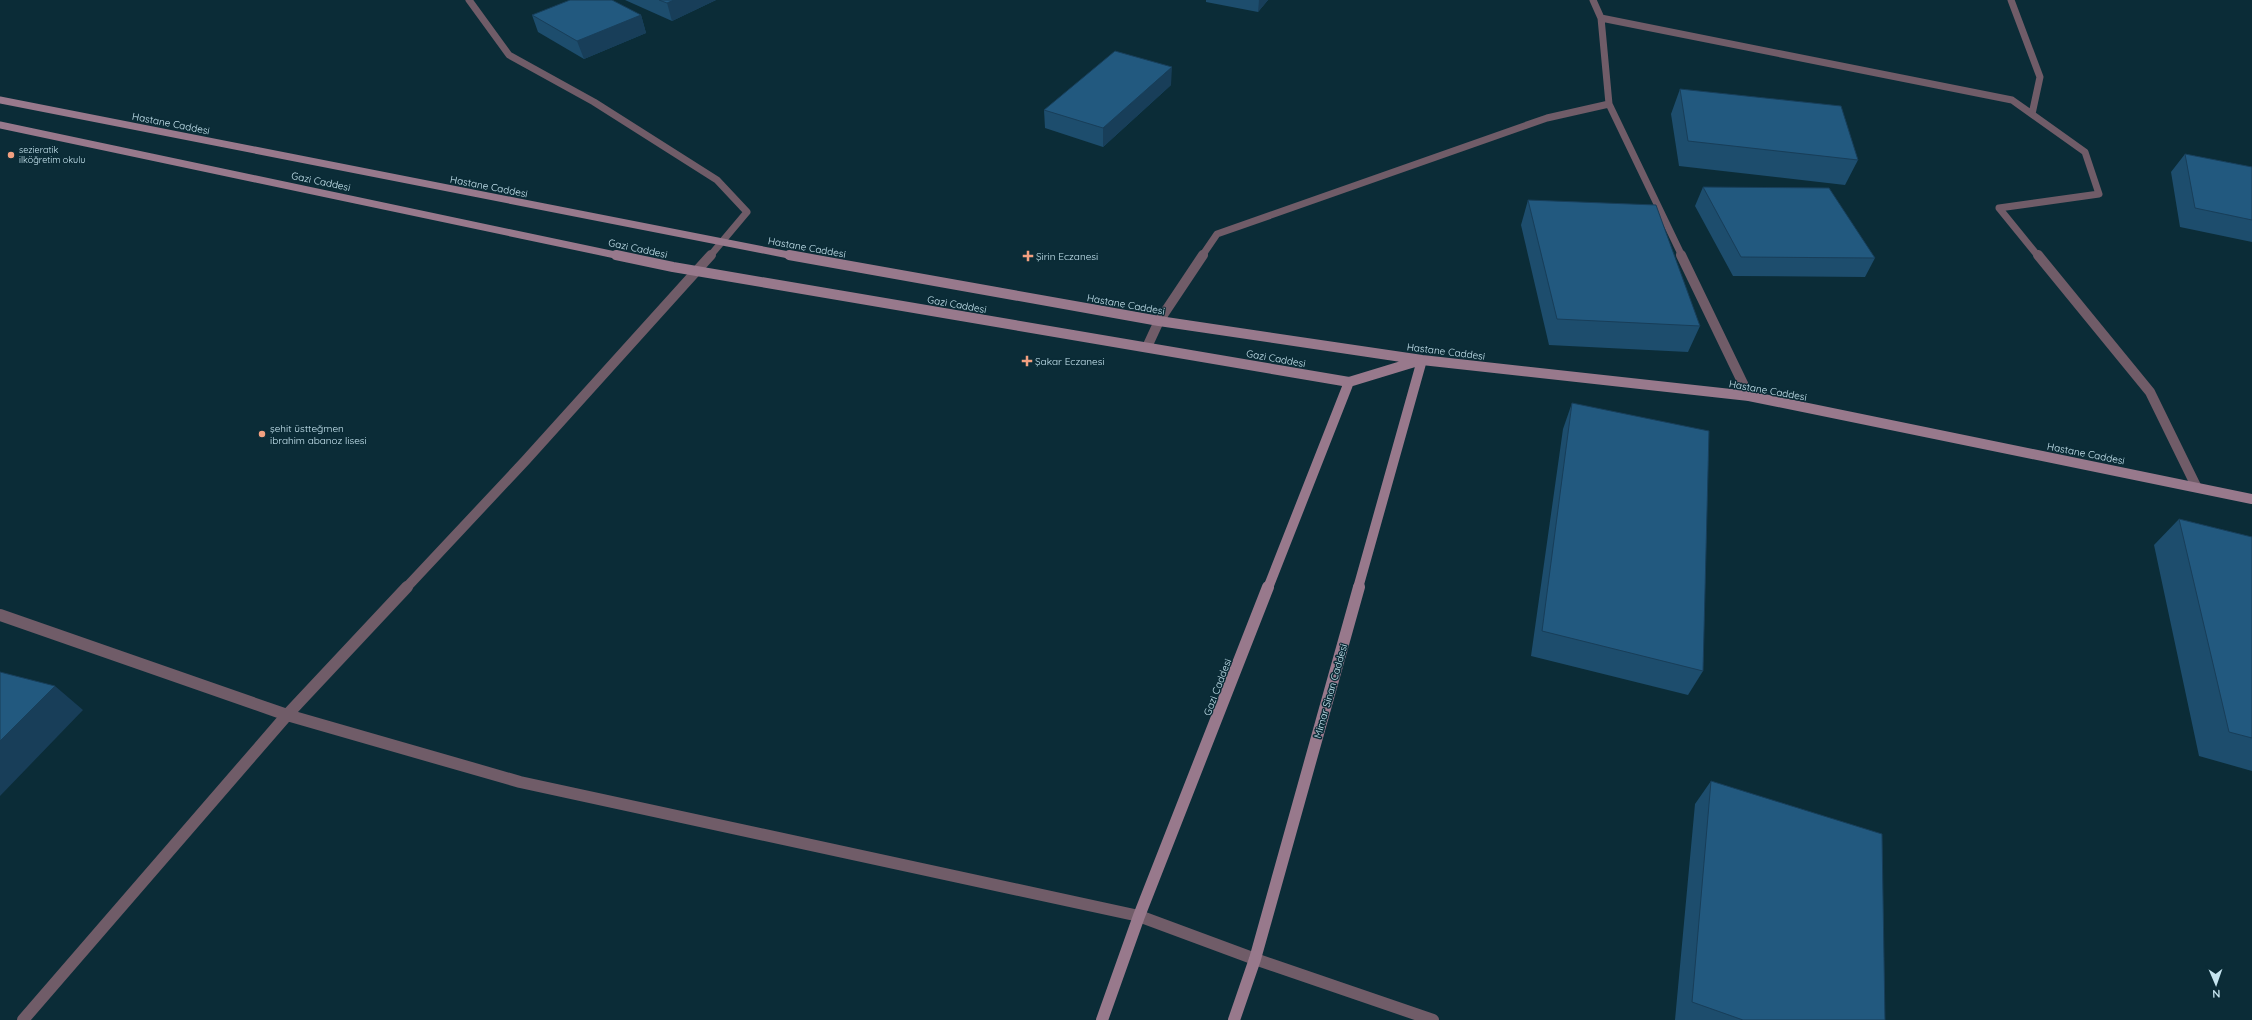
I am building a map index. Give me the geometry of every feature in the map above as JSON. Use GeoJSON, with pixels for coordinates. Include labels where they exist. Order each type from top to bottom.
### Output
{"type":"FeatureCollection","features":[{"type":"Feature","properties":{"kind":"main road","name":"Hastane Caddesi"},"geometry":{"type":"LineString","coordinates":[[0,100],[722,243],[1159,322],[1422,360],[1749,396],[2196,486],[2252,499]]}},
{"type":"Feature","properties":{"kind":"main road","name":"Gazi Caddesi"},"geometry":{"type":"LineString","coordinates":[[0,125],[697,271],[1349,382],[1139,916]]}},
{"type":"Feature","properties":{"kind":"main road"},"geometry":{"type":"LineString","coordinates":[[1349,382],[1422,360]]}},
{"type":"Feature","properties":{"kind":"main road","name":"Mimar Sinan Caddesi"},"geometry":{"type":"LineString","coordinates":[[1234,1020],[1254,959],[1422,360]]}},
{"type":"Feature","properties":{"kind":"main road"},"geometry":{"type":"LineString","coordinates":[[1102,1020],[1139,916]]}},
{"type":"Feature","properties":{"kind":"street"},"geometry":{"type":"LineString","coordinates":[[23,1020],[287,715],[530,455],[697,271],[747,212],[717,180],[594,102],[509,55],[469,0]]}},
{"type":"Feature","properties":{"kind":"street"},"geometry":{"type":"LineString","coordinates":[[1593,0],[1601,18],[1609,104],[1749,396]]}},
{"type":"Feature","properties":{"kind":"street"},"geometry":{"type":"LineString","coordinates":[[2011,0],[2040,77],[2032,114]]}},
{"type":"Feature","properties":{"kind":"street"},"geometry":{"type":"LineString","coordinates":[[1601,18],[2012,100],[2085,152],[2099,194],[1999,208],[2150,392],[2196,486]]}},
{"type":"Feature","properties":{"kind":"street"},"geometry":{"type":"LineString","coordinates":[[1146,347],[1159,322],[1217,234],[1547,118],[1609,104]]}},
{"type":"Feature","properties":{"kind":"street"},"geometry":{"type":"LineString","coordinates":[[0,615],[287,715],[520,782],[1139,916],[1254,959],[1433,1020]]}},
{"type":"Feature","properties":{"kind":"building"},"geometry":{"type":"Polygon","coordinates":[[[570,0],[612,0],[641,15],[577,41],[532,15],[570,0]]]}},
{"type":"Feature","properties":{"kind":"building"},"geometry":{"type":"Polygon","coordinates":[[[659,0],[674,0],[667,3],[659,0]]]}},
{"type":"Feature","properties":{"kind":"building"},"geometry":{"type":"Polygon","coordinates":[[[1115,51],[1172,67],[1103,128],[1044,110],[1115,51]]]}},
{"type":"Feature","properties":{"kind":"building"},"geometry":{"type":"Polygon","coordinates":[[[1680,89],[1841,106],[1858,160],[1688,141],[1680,89]]]}},
{"type":"Feature","properties":{"kind":"building"},"geometry":{"type":"Polygon","coordinates":[[[2185,154],[2252,167],[2252,220],[2195,208],[2185,154]]]}},
{"type":"Feature","properties":{"kind":"building"},"geometry":{"type":"Polygon","coordinates":[[[1703,187],[1829,188],[1875,258],[1741,257],[1703,187]]]}},
{"type":"Feature","properties":{"kind":"building"},"geometry":{"type":"Polygon","coordinates":[[[1528,200],[1656,205],[1700,326],[1557,319],[1528,200]]]}},
{"type":"Feature","properties":{"kind":"building"},"geometry":{"type":"Polygon","coordinates":[[[1572,403],[1709,431],[1703,671],[1542,631],[1572,403]]]}},
{"type":"Feature","properties":{"kind":"building"},"geometry":{"type":"Polygon","coordinates":[[[2179,519],[2252,537],[2252,738],[2229,732],[2179,519]]]}},
{"type":"Feature","properties":{"kind":"building"},"geometry":{"type":"Polygon","coordinates":[[[0,672],[55,686],[0,741],[0,672]]]}},
{"type":"Feature","properties":{"kind":"building"},"geometry":{"type":"Polygon","coordinates":[[[1711,781],[1882,834],[1885,1020],[1743,1020],[1692,1002],[1711,781]]]}},
{"type":"Feature","properties":{"kind":"place","name":"sezieratik ilköğretim okulu"},"geometry":{"type":"Point","coordinates":[11,155]}},
{"type":"Feature","properties":{"kind":"place","name":"Şirin Eczanesi"},"geometry":{"type":"Point","coordinates":[1028,256]}},
{"type":"Feature","properties":{"kind":"place","name":"Şakar Eczanesi"},"geometry":{"type":"Point","coordinates":[1027,361]}},
{"type":"Feature","properties":{"kind":"place","name":"şehit üstteğmen ibrahim abanoz lisesi"},"geometry":{"type":"Point","coordinates":[262,434]}}]}
